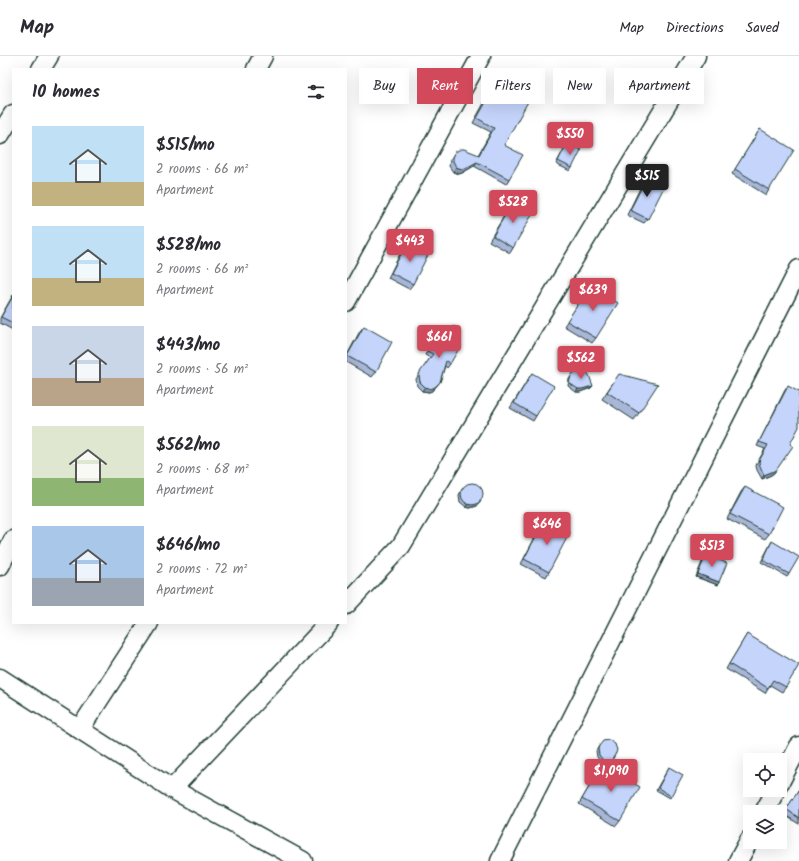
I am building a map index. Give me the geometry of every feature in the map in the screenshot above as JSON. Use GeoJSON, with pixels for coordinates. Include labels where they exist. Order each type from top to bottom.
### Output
{"type":"FeatureCollection","features":[{"type":"Feature","properties":{"kind":"street"},"geometry":{"type":"LineString","coordinates":[[42,68],[50,56]]}},
{"type":"Feature","properties":{"kind":"street"},"geometry":{"type":"LineString","coordinates":[[257,68],[263,56]]}},
{"type":"Feature","properties":{"kind":"street"},"geometry":{"type":"LineString","coordinates":[[347,300],[481,56]]}},
{"type":"Feature","properties":{"kind":"street"},"geometry":{"type":"LineString","coordinates":[[347,603],[401,546],[696,56]]}},
{"type":"Feature","properties":{"kind":"street"},"geometry":{"type":"LineString","coordinates":[[0,135],[12,116]]}},
{"type":"Feature","properties":{"kind":"street"},"geometry":{"type":"LineString","coordinates":[[500,861],[799,269]]}},
{"type":"Feature","properties":{"kind":"street"},"geometry":{"type":"LineString","coordinates":[[0,566],[12,542]]}},
{"type":"Feature","properties":{"kind":"street"},"geometry":{"type":"LineString","coordinates":[[80,730],[148,624]]}},
{"type":"Feature","properties":{"kind":"street"},"geometry":{"type":"LineString","coordinates":[[172,789],[328,624]]}},
{"type":"Feature","properties":{"kind":"street"},"geometry":{"type":"LineString","coordinates":[[0,678],[172,789],[303,861]]}},
{"type":"Feature","properties":{"kind":"street"},"geometry":{"type":"LineString","coordinates":[[787,769],[799,746]]}},
{"type":"Feature","properties":{"kind":"street"},"geometry":{"type":"LineString","coordinates":[[738,861],[745,849]]}},
{"type":"Feature","properties":{"kind":"building"},"geometry":{"type":"Polygon","coordinates":[[[485,104],[527,104],[504,145],[523,155],[509,179],[477,162],[462,169],[456,167],[453,161],[453,155],[455,152],[464,149],[479,155],[494,128],[477,118],[485,104]]]}},
{"type":"Feature","properties":{"kind":"building"},"geometry":{"type":"Polygon","coordinates":[[[760,129],[794,150],[769,190],[735,169],[760,129]]]}},
{"type":"Feature","properties":{"kind":"building"},"geometry":{"type":"Polygon","coordinates":[[[567,143],[581,150],[572,168],[558,161],[567,143]]]}},
{"type":"Feature","properties":{"kind":"building"},"geometry":{"type":"Polygon","coordinates":[[[647,177],[664,187],[648,219],[630,210],[647,177]]]}},
{"type":"Feature","properties":{"kind":"building"},"geometry":{"type":"Polygon","coordinates":[[[513,201],[533,213],[513,248],[493,236],[513,201]]]}},
{"type":"Feature","properties":{"kind":"building"},"geometry":{"type":"Polygon","coordinates":[[[408,241],[429,253],[413,284],[391,273],[408,241]]]}},
{"type":"Feature","properties":{"kind":"building"},"geometry":{"type":"Polygon","coordinates":[[[590,286],[618,303],[596,338],[567,321],[590,286]]]}},
{"type":"Feature","properties":{"kind":"building"},"geometry":{"type":"Polygon","coordinates":[[[12,298],[12,322],[1,317],[12,298]]]}},
{"type":"Feature","properties":{"kind":"building"},"geometry":{"type":"Polygon","coordinates":[[[364,326],[392,342],[376,372],[347,356],[364,326]]]}},
{"type":"Feature","properties":{"kind":"building"},"geometry":{"type":"Polygon","coordinates":[[[454,326],[452,340],[461,345],[450,364],[446,361],[440,382],[431,389],[425,387],[420,382],[419,375],[433,354],[427,351],[438,332],[446,337],[454,326]]]}},
{"type":"Feature","properties":{"kind":"building"},"geometry":{"type":"Polygon","coordinates":[[[581,369],[586,371],[589,375],[593,386],[578,389],[569,383],[571,376],[575,371],[581,369]]]}},
{"type":"Feature","properties":{"kind":"building"},"geometry":{"type":"Polygon","coordinates":[[[532,373],[554,386],[536,416],[514,403],[532,373]]]}},
{"type":"Feature","properties":{"kind":"building"},"geometry":{"type":"Polygon","coordinates":[[[619,374],[658,384],[639,413],[607,392],[619,374]]]}},
{"type":"Feature","properties":{"kind":"building"},"geometry":{"type":"Polygon","coordinates":[[[788,386],[799,392],[799,427],[790,444],[793,446],[777,469],[764,475],[759,462],[768,445],[759,442],[788,386]]]}},
{"type":"Feature","properties":{"kind":"building"},"geometry":{"type":"Polygon","coordinates":[[[472,483],[480,486],[483,494],[480,502],[472,505],[464,502],[461,494],[464,486],[472,483]]]}},
{"type":"Feature","properties":{"kind":"building"},"geometry":{"type":"Polygon","coordinates":[[[745,487],[783,507],[769,534],[730,514],[745,487]]]}},
{"type":"Feature","properties":{"kind":"building"},"geometry":{"type":"Polygon","coordinates":[[[545,519],[570,532],[549,572],[524,559],[545,519]]]}},
{"type":"Feature","properties":{"kind":"building"},"geometry":{"type":"Polygon","coordinates":[[[772,541],[799,557],[789,574],[763,560],[772,541]]]}},
{"type":"Feature","properties":{"kind":"building"},"geometry":{"type":"Polygon","coordinates":[[[706,555],[727,563],[719,582],[698,574],[706,555]]]}},
{"type":"Feature","properties":{"kind":"building"},"geometry":{"type":"Polygon","coordinates":[[[747,634],[799,665],[786,687],[773,680],[768,688],[729,664],[747,634]]]}},
{"type":"Feature","properties":{"kind":"building"},"geometry":{"type":"Polygon","coordinates":[[[609,740],[615,744],[617,750],[608,767],[599,755],[598,749],[603,741],[609,740]]]}},
{"type":"Feature","properties":{"kind":"building"},"geometry":{"type":"Polygon","coordinates":[[[602,765],[640,787],[620,821],[582,799],[602,765]]]}},
{"type":"Feature","properties":{"kind":"building"},"geometry":{"type":"Polygon","coordinates":[[[669,767],[683,775],[671,796],[658,788],[669,767]]]}},
{"type":"Feature","properties":{"kind":"building"},"geometry":{"type":"Polygon","coordinates":[[[799,790],[799,818],[787,810],[799,790]]]}}]}
